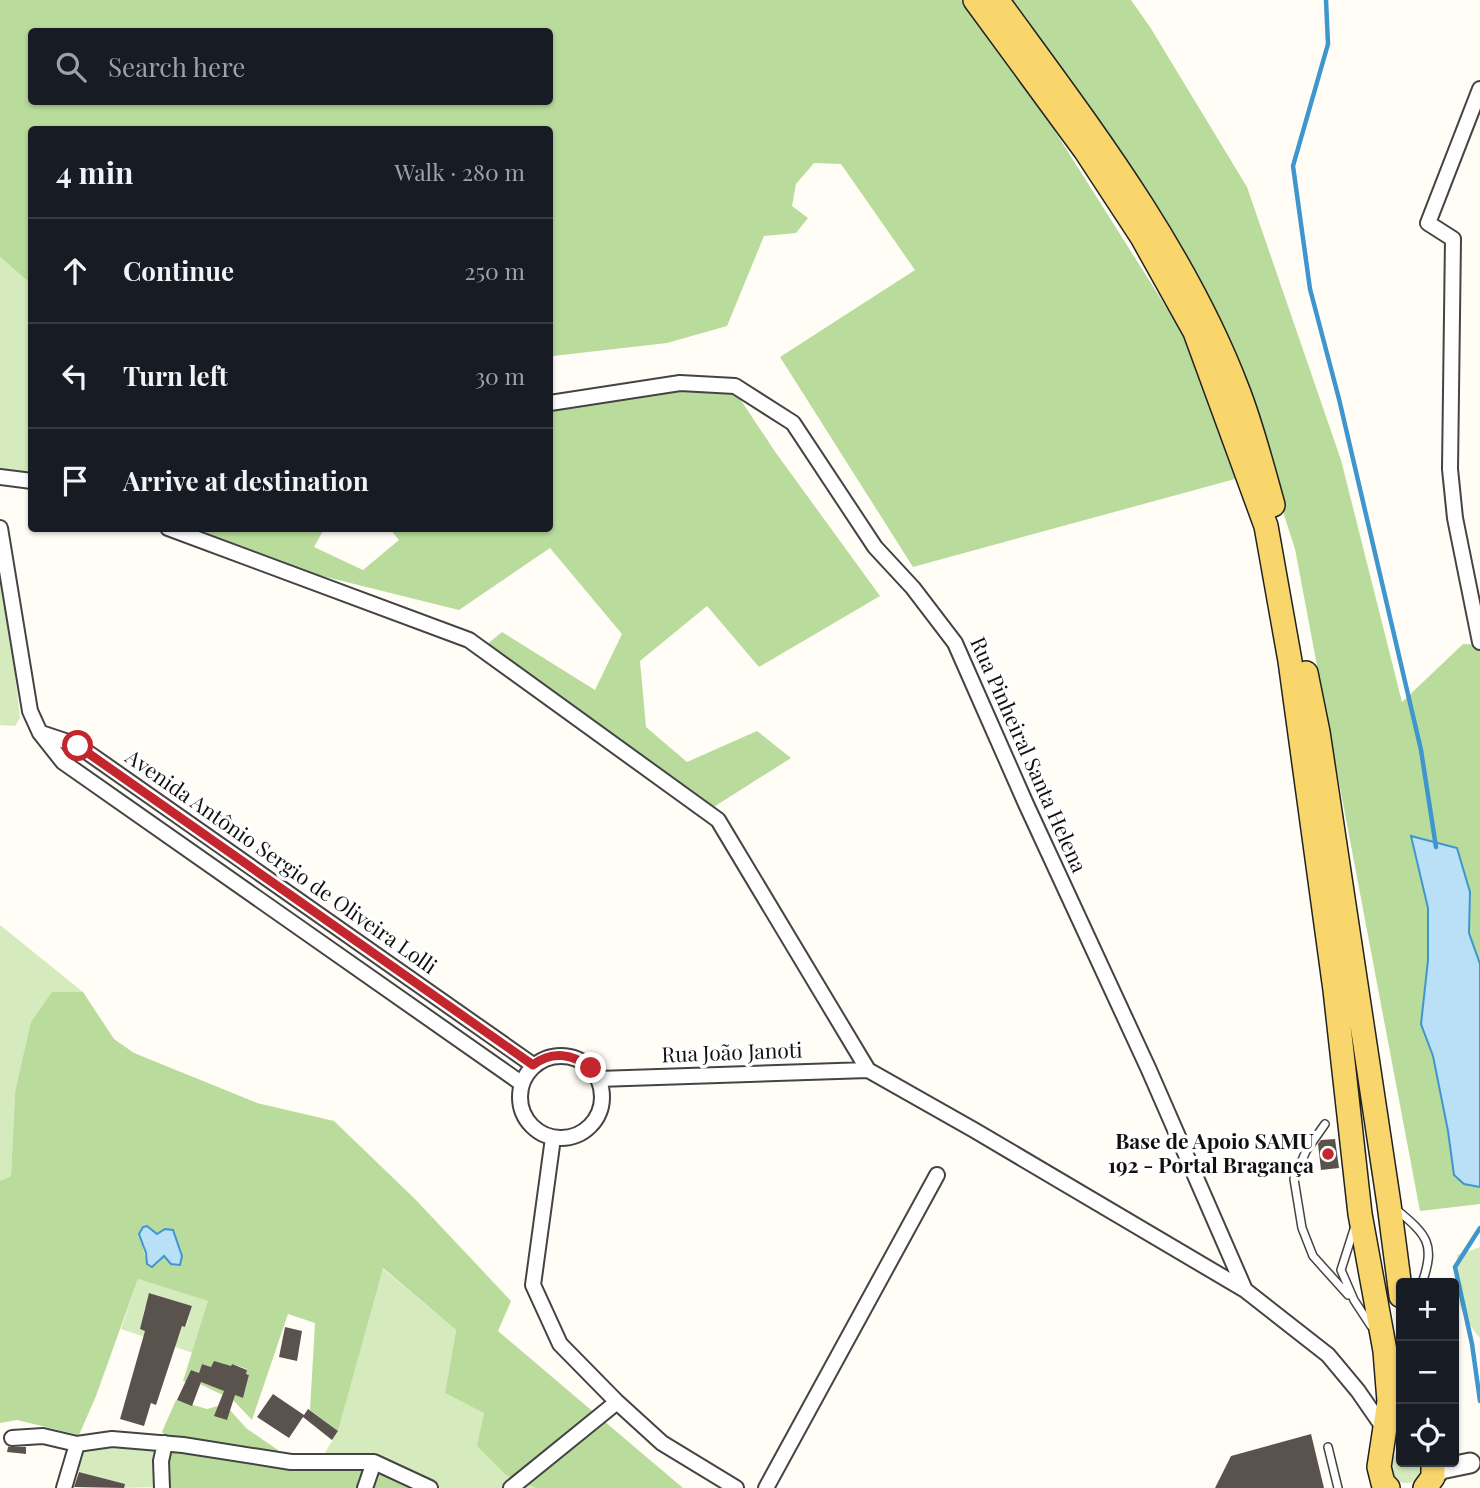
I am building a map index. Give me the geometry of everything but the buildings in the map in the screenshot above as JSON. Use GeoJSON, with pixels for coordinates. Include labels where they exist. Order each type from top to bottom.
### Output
{"type":"FeatureCollection","features":[{"type":"Feature","properties":{"kind":"main road"},"geometry":{"type":"LineString","coordinates":[[975,0],[1085,150],[1142,237],[1195,332],[1266,526],[1290,661],[1385,1351],[1393,1436],[1381,1459],[1380,1475],[1388,1488]]}},
{"type":"Feature","properties":{"kind":"main road"},"geometry":{"type":"LineString","coordinates":[[997,0],[1142,204],[1200,307],[1241,399],[1279,527],[1318,732],[1383,1196],[1398,1278]]}},
{"type":"Feature","properties":{"kind":"street"},"geometry":{"type":"LineString","coordinates":[[1480,89],[1428,223],[1453,239],[1450,469],[1455,518],[1480,642]]}},
{"type":"Feature","properties":{"kind":"street","name":"Rua Pinheiral Santa Helena"},"geometry":{"type":"LineString","coordinates":[[553,404],[680,383],[735,386],[793,424],[875,547],[913,588],[955,643],[1149,1070],[1245,1290]]}},
{"type":"Feature","properties":{"kind":"street"},"geometry":{"type":"LineString","coordinates":[[0,477],[28,480]]}},
{"type":"Feature","properties":{"kind":"street"},"geometry":{"type":"LineString","coordinates":[[0,528],[30,711],[40,733]]}},
{"type":"Feature","properties":{"kind":"street"},"geometry":{"type":"LineString","coordinates":[[179,532],[469,640],[718,820],[868,1070],[974,1129],[1245,1290],[1328,1355],[1393,1436]]}},
{"type":"Feature","properties":{"kind":"street","name":"Avenida Antônio Sergio de Oliveira Lolli"},"geometry":{"type":"LineString","coordinates":[[40,733],[78,746],[533,1065]]}},
{"type":"Feature","properties":{"kind":"street","name":"Avenida Antônio Sergio de Oliveira Lolli"},"geometry":{"type":"LineString","coordinates":[[40,733],[63,762],[521,1083]]}},
{"type":"Feature","properties":{"kind":"street"},"geometry":{"type":"LineString","coordinates":[[567,1055],[581,1060],[591,1068],[598,1079],[602,1104],[590,1127],[579,1134],[553,1138],[540,1133],[525,1117],[519,1097],[521,1083],[533,1065],[552,1056],[567,1055]]}},
{"type":"Feature","properties":{"kind":"street","name":"Rua João Janoti"},"geometry":{"type":"LineString","coordinates":[[598,1079],[868,1070]]}},
{"type":"Feature","properties":{"kind":"street"},"geometry":{"type":"LineString","coordinates":[[553,1138],[533,1285],[560,1344],[662,1443],[736,1488]]}},
{"type":"Feature","properties":{"kind":"street"},"geometry":{"type":"LineString","coordinates":[[766,1488],[937,1175]]}},
{"type":"Feature","properties":{"kind":"street"},"geometry":{"type":"LineString","coordinates":[[511,1488],[617,1402]]}},
{"type":"Feature","properties":{"kind":"street"},"geometry":{"type":"LineString","coordinates":[[12,1438],[43,1436],[77,1444],[112,1438],[291,1462],[374,1462],[430,1488]]}},
{"type":"Feature","properties":{"kind":"street"},"geometry":{"type":"LineString","coordinates":[[162,1488],[161,1461],[164,1443]]}},
{"type":"Feature","properties":{"kind":"street"},"geometry":{"type":"LineString","coordinates":[[64,1488],[77,1444]]}},
{"type":"Feature","properties":{"kind":"street"},"geometry":{"type":"LineString","coordinates":[[365,1488],[374,1462]]}},
{"type":"Feature","properties":{"kind":"street"},"geometry":{"type":"LineString","coordinates":[[1431,1479],[1441,1469],[1468,1463]]}},
{"type":"Feature","properties":{"kind":"lane"},"geometry":{"type":"LineString","coordinates":[[1325,1124],[1306,1151],[1294,1179],[1302,1228],[1313,1256],[1354,1300]]}},
{"type":"Feature","properties":{"kind":"lane"},"geometry":{"type":"LineString","coordinates":[[1383,1196],[1419,1229],[1429,1247],[1424,1278]]}},
{"type":"Feature","properties":{"kind":"lane"},"geometry":{"type":"LineString","coordinates":[[1329,1276],[1339,1274],[1341,1270],[1363,1205]]}},
{"type":"Feature","properties":{"kind":"lane"},"geometry":{"type":"LineString","coordinates":[[1341,1270],[1354,1300],[1385,1351]]}},
{"type":"Feature","properties":{"kind":"lane"},"geometry":{"type":"LineString","coordinates":[[1328,1447],[1338,1488]]}},
{"type":"Feature","properties":{"kind":"green space"},"geometry":{"type":"Polygon","coordinates":[[[0,0],[961,0],[1034,98],[1185,337],[1235,479],[913,567],[780,357],[915,270],[841,164],[814,163],[796,184],[792,206],[808,218],[796,233],[764,236],[727,326],[667,343],[553,356],[553,126],[28,126],[28,281],[0,257],[0,0]]]}},
{"type":"Feature","properties":{"kind":"green space"},"geometry":{"type":"Polygon","coordinates":[[[1007,0],[1131,0],[1247,187],[1341,460],[1402,702],[1463,644],[1480,645],[1480,1204],[1420,1211],[1295,549],[1240,379],[1007,0]]]}},
{"type":"Feature","properties":{"kind":"green space"},"geometry":{"type":"Polygon","coordinates":[[[0,257],[28,281],[28,473],[0,468],[0,257]]]}},
{"type":"Feature","properties":{"kind":"green space"},"geometry":{"type":"Polygon","coordinates":[[[680,386],[734,390],[776,453],[880,596],[759,667],[707,606],[640,661],[646,727],[687,762],[757,731],[791,758],[709,810],[484,647],[502,632],[595,690],[622,634],[550,548],[459,610],[306,572],[205,532],[322,532],[314,547],[363,570],[399,540],[392,532],[553,532],[553,408],[680,386]]]}},
{"type":"Feature","properties":{"kind":"green space"},"geometry":{"type":"Polygon","coordinates":[[[0,540],[20,718],[15,726],[0,725],[0,540]]]}},
{"type":"Feature","properties":{"kind":"green space"},"geometry":{"type":"Polygon","coordinates":[[[0,925],[83,992],[52,992],[15,1092],[11,1176],[0,1181],[0,925]]]}},
{"type":"Feature","properties":{"kind":"green space"},"geometry":{"type":"Polygon","coordinates":[[[52,992],[83,992],[114,1039],[134,1053],[257,1103],[334,1121],[415,1199],[511,1301],[498,1331],[683,1488],[536,1488],[506,1475],[477,1446],[484,1413],[445,1393],[456,1330],[383,1268],[338,1431],[310,1410],[315,1323],[288,1314],[252,1420],[233,1400],[200,1384],[201,1382],[243,1398],[249,1375],[246,1374],[247,1369],[232,1364],[211,1367],[202,1364],[199,1373],[191,1370],[186,1382],[183,1381],[208,1301],[138,1279],[96,1396],[79,1435],[17,1420],[0,1423],[0,1181],[11,1176],[15,1092],[31,1022],[52,992]],[[163,1231],[157,1234],[139,1234],[146,1259],[156,1265],[164,1256],[163,1231]]]}},
{"type":"Feature","properties":{"kind":"green space"},"geometry":{"type":"Polygon","coordinates":[[[1480,1247],[1480,1338],[1465,1317],[1459,1302],[1457,1255],[1480,1247]]]}},
{"type":"Feature","properties":{"kind":"green space"},"geometry":{"type":"Polygon","coordinates":[[[382,1268],[456,1330],[445,1393],[485,1413],[536,1488],[430,1488],[323,1456],[338,1431],[382,1268]]]}},
{"type":"Feature","properties":{"kind":"green space"},"geometry":{"type":"Polygon","coordinates":[[[138,1279],[209,1301],[193,1353],[121,1329],[138,1279]],[[150,1293],[143,1314],[159,1331],[179,1337],[182,1326],[186,1327],[192,1306],[150,1293]]]}},
{"type":"Feature","properties":{"kind":"green space"},"geometry":{"type":"Polygon","coordinates":[[[176,1400],[207,1409],[218,1406],[230,1410],[246,1428],[278,1450],[278,1455],[167,1437],[162,1432],[176,1400]]]}},
{"type":"Feature","properties":{"kind":"green space"},"geometry":{"type":"Polygon","coordinates":[[[165,1443],[162,1487],[119,1488],[120,1483],[70,1469],[77,1444],[165,1443]]]}},
{"type":"Feature","properties":{"kind":"green space"},"geometry":{"type":"Polygon","coordinates":[[[165,1443],[349,1461],[430,1488],[150,1488],[156,1487],[165,1443]]]}},
{"type":"Feature","properties":{"kind":"green space"},"geometry":{"type":"Polygon","coordinates":[[[1396,1454],[1396,1467],[1423,1467],[1422,1474],[1419,1479],[1410,1483],[1398,1482],[1392,1479],[1389,1462],[1396,1454]]]}},
{"type":"Feature","properties":{"kind":"water"},"geometry":{"type":"Polygon","coordinates":[[[1411,836],[1457,848],[1470,892],[1469,933],[1480,964],[1480,1187],[1464,1184],[1454,1175],[1433,1056],[1421,1024],[1428,960],[1428,908],[1411,836]]]}},
{"type":"Feature","properties":{"kind":"water"},"geometry":{"type":"Polygon","coordinates":[[[147,1226],[157,1234],[165,1229],[173,1230],[182,1256],[180,1265],[171,1264],[164,1256],[152,1267],[147,1264],[139,1234],[143,1227],[147,1226]]]}},
{"type":"Feature","properties":{"kind":"waterway"},"geometry":{"type":"LineString","coordinates":[[1326,0],[1328,44],[1293,166],[1310,289],[1339,399],[1421,750],[1436,847]]}},
{"type":"Feature","properties":{"kind":"waterway"},"geometry":{"type":"LineString","coordinates":[[1480,1228],[1455,1267],[1472,1344],[1480,1401]]}},
{"type":"Feature","properties":{"kind":"place","name":"Base de Apoio SAMU 192 - Portal Bragança"},"geometry":{"type":"Point","coordinates":[1328,1154]}},
{"type":"Feature","properties":{"kind":"route"},"geometry":{"type":"LineString","coordinates":[[78,746],[533,1065],[552,1056],[567,1055],[581,1060],[591,1068]]}}]}
